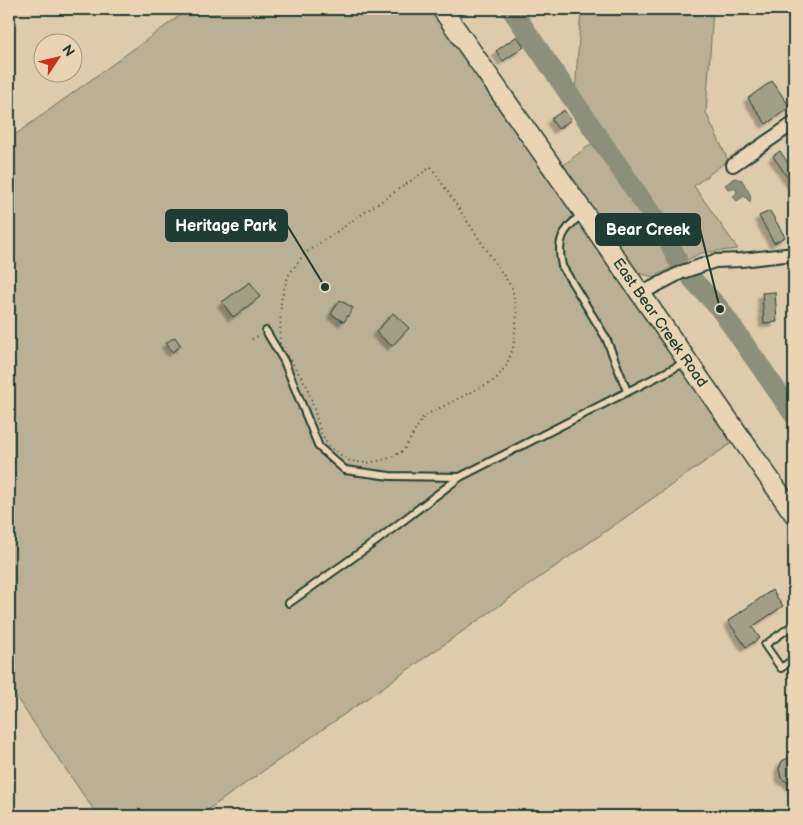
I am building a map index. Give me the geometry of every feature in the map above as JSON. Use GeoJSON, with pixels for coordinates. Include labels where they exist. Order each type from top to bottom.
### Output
{"type":"FeatureCollection","features":[{"type":"Feature","properties":{"kind":"main road","name":"East Bear Creek Road"},"geometry":{"type":"LineString","coordinates":[[442,9],[794,514]]}},
{"type":"Feature","properties":{"kind":"street"},"geometry":{"type":"LineString","coordinates":[[734,165],[794,123]]}},
{"type":"Feature","properties":{"kind":"street"},"geometry":{"type":"LineString","coordinates":[[640,294],[682,272],[715,261],[794,254]]}},
{"type":"Feature","properties":{"kind":"lane"},"geometry":{"type":"LineString","coordinates":[[786,9],[794,20]]}},
{"type":"Feature","properties":{"kind":"lane"},"geometry":{"type":"LineString","coordinates":[[583,213],[566,228],[560,245],[560,256],[567,275],[606,338],[628,391]]}},
{"type":"Feature","properties":{"kind":"lane"},"geometry":{"type":"LineString","coordinates":[[266,331],[284,361],[319,447],[345,470],[390,476],[460,477]]}},
{"type":"Feature","properties":{"kind":"lane"},"geometry":{"type":"LineString","coordinates":[[289,602],[375,542],[460,477],[687,361]]}},
{"type":"Feature","properties":{"kind":"lane"},"geometry":{"type":"LineString","coordinates":[[794,627],[793,625],[765,644],[781,668],[794,659]]}},
{"type":"Feature","properties":{"kind":"path"},"geometry":{"type":"LineString","coordinates":[[431,167],[512,288],[517,314],[512,349],[506,366],[495,380],[424,416],[403,451],[387,459],[367,463],[350,461],[329,447],[321,433],[307,386],[280,345],[281,300],[288,276],[304,254],[431,167]]}},
{"type":"Feature","properties":{"kind":"shaded area"},"geometry":{"type":"Polygon","coordinates":[[[189,9],[447,9],[743,435],[199,816],[98,816],[9,687],[9,139],[189,9]]]}},
{"type":"Feature","properties":{"kind":"shaded area"},"geometry":{"type":"Polygon","coordinates":[[[581,9],[713,9],[706,113],[728,160],[694,186],[738,249],[701,253],[653,277],[635,272],[562,166],[599,138],[575,93],[581,9]]]}},
{"type":"Feature","properties":{"kind":"shaded area"},"geometry":{"type":"Polygon","coordinates":[[[734,178],[742,180],[751,196],[750,202],[744,196],[737,201],[733,197],[737,192],[736,189],[728,189],[725,185],[734,178]]]}},
{"type":"Feature","properties":{"kind":"building"},"geometry":{"type":"Polygon","coordinates":[[[517,36],[524,47],[503,61],[496,51],[517,36]]]}},
{"type":"Feature","properties":{"kind":"building"},"geometry":{"type":"Polygon","coordinates":[[[772,81],[790,107],[766,124],[748,98],[772,81]]]}},
{"type":"Feature","properties":{"kind":"building"},"geometry":{"type":"Polygon","coordinates":[[[564,110],[571,120],[558,129],[551,119],[564,110]]]}},
{"type":"Feature","properties":{"kind":"building"},"geometry":{"type":"Polygon","coordinates":[[[780,151],[794,172],[794,187],[773,156],[780,151]]]}},
{"type":"Feature","properties":{"kind":"building"},"geometry":{"type":"Polygon","coordinates":[[[770,211],[785,237],[774,243],[759,216],[770,211]]]}},
{"type":"Feature","properties":{"kind":"building"},"geometry":{"type":"Polygon","coordinates":[[[250,282],[260,297],[233,317],[222,302],[250,282]]]}},
{"type":"Feature","properties":{"kind":"building"},"geometry":{"type":"Polygon","coordinates":[[[775,292],[777,322],[764,323],[762,293],[775,292]]]}},
{"type":"Feature","properties":{"kind":"building"},"geometry":{"type":"Polygon","coordinates":[[[340,300],[353,308],[344,322],[331,314],[340,300]]]}},
{"type":"Feature","properties":{"kind":"building"},"geometry":{"type":"Polygon","coordinates":[[[393,313],[409,328],[392,346],[376,332],[393,313]]]}},
{"type":"Feature","properties":{"kind":"building"},"geometry":{"type":"Polygon","coordinates":[[[175,337],[181,346],[172,352],[166,343],[175,337]]]}},
{"type":"Feature","properties":{"kind":"building"},"geometry":{"type":"Polygon","coordinates":[[[772,590],[783,606],[752,627],[760,638],[746,647],[728,621],[772,590]]]}},
{"type":"Feature","properties":{"kind":"building"},"geometry":{"type":"Polygon","coordinates":[[[794,755],[794,787],[781,778],[779,769],[782,761],[794,755]]]}},
{"type":"Feature","properties":{"kind":"waterway"},"geometry":{"type":"LineString","coordinates":[[511,9],[667,237],[677,259]]}},
{"type":"Feature","properties":{"kind":"waterway"},"geometry":{"type":"LineString","coordinates":[[692,279],[720,309],[794,415]]}},
{"type":"Feature","properties":{"kind":"place","name":"Heritage Park"},"geometry":{"type":"Point","coordinates":[325,287]}},
{"type":"Feature","properties":{"kind":"place","name":"Bear Creek"},"geometry":{"type":"Point","coordinates":[720,309]}}]}
